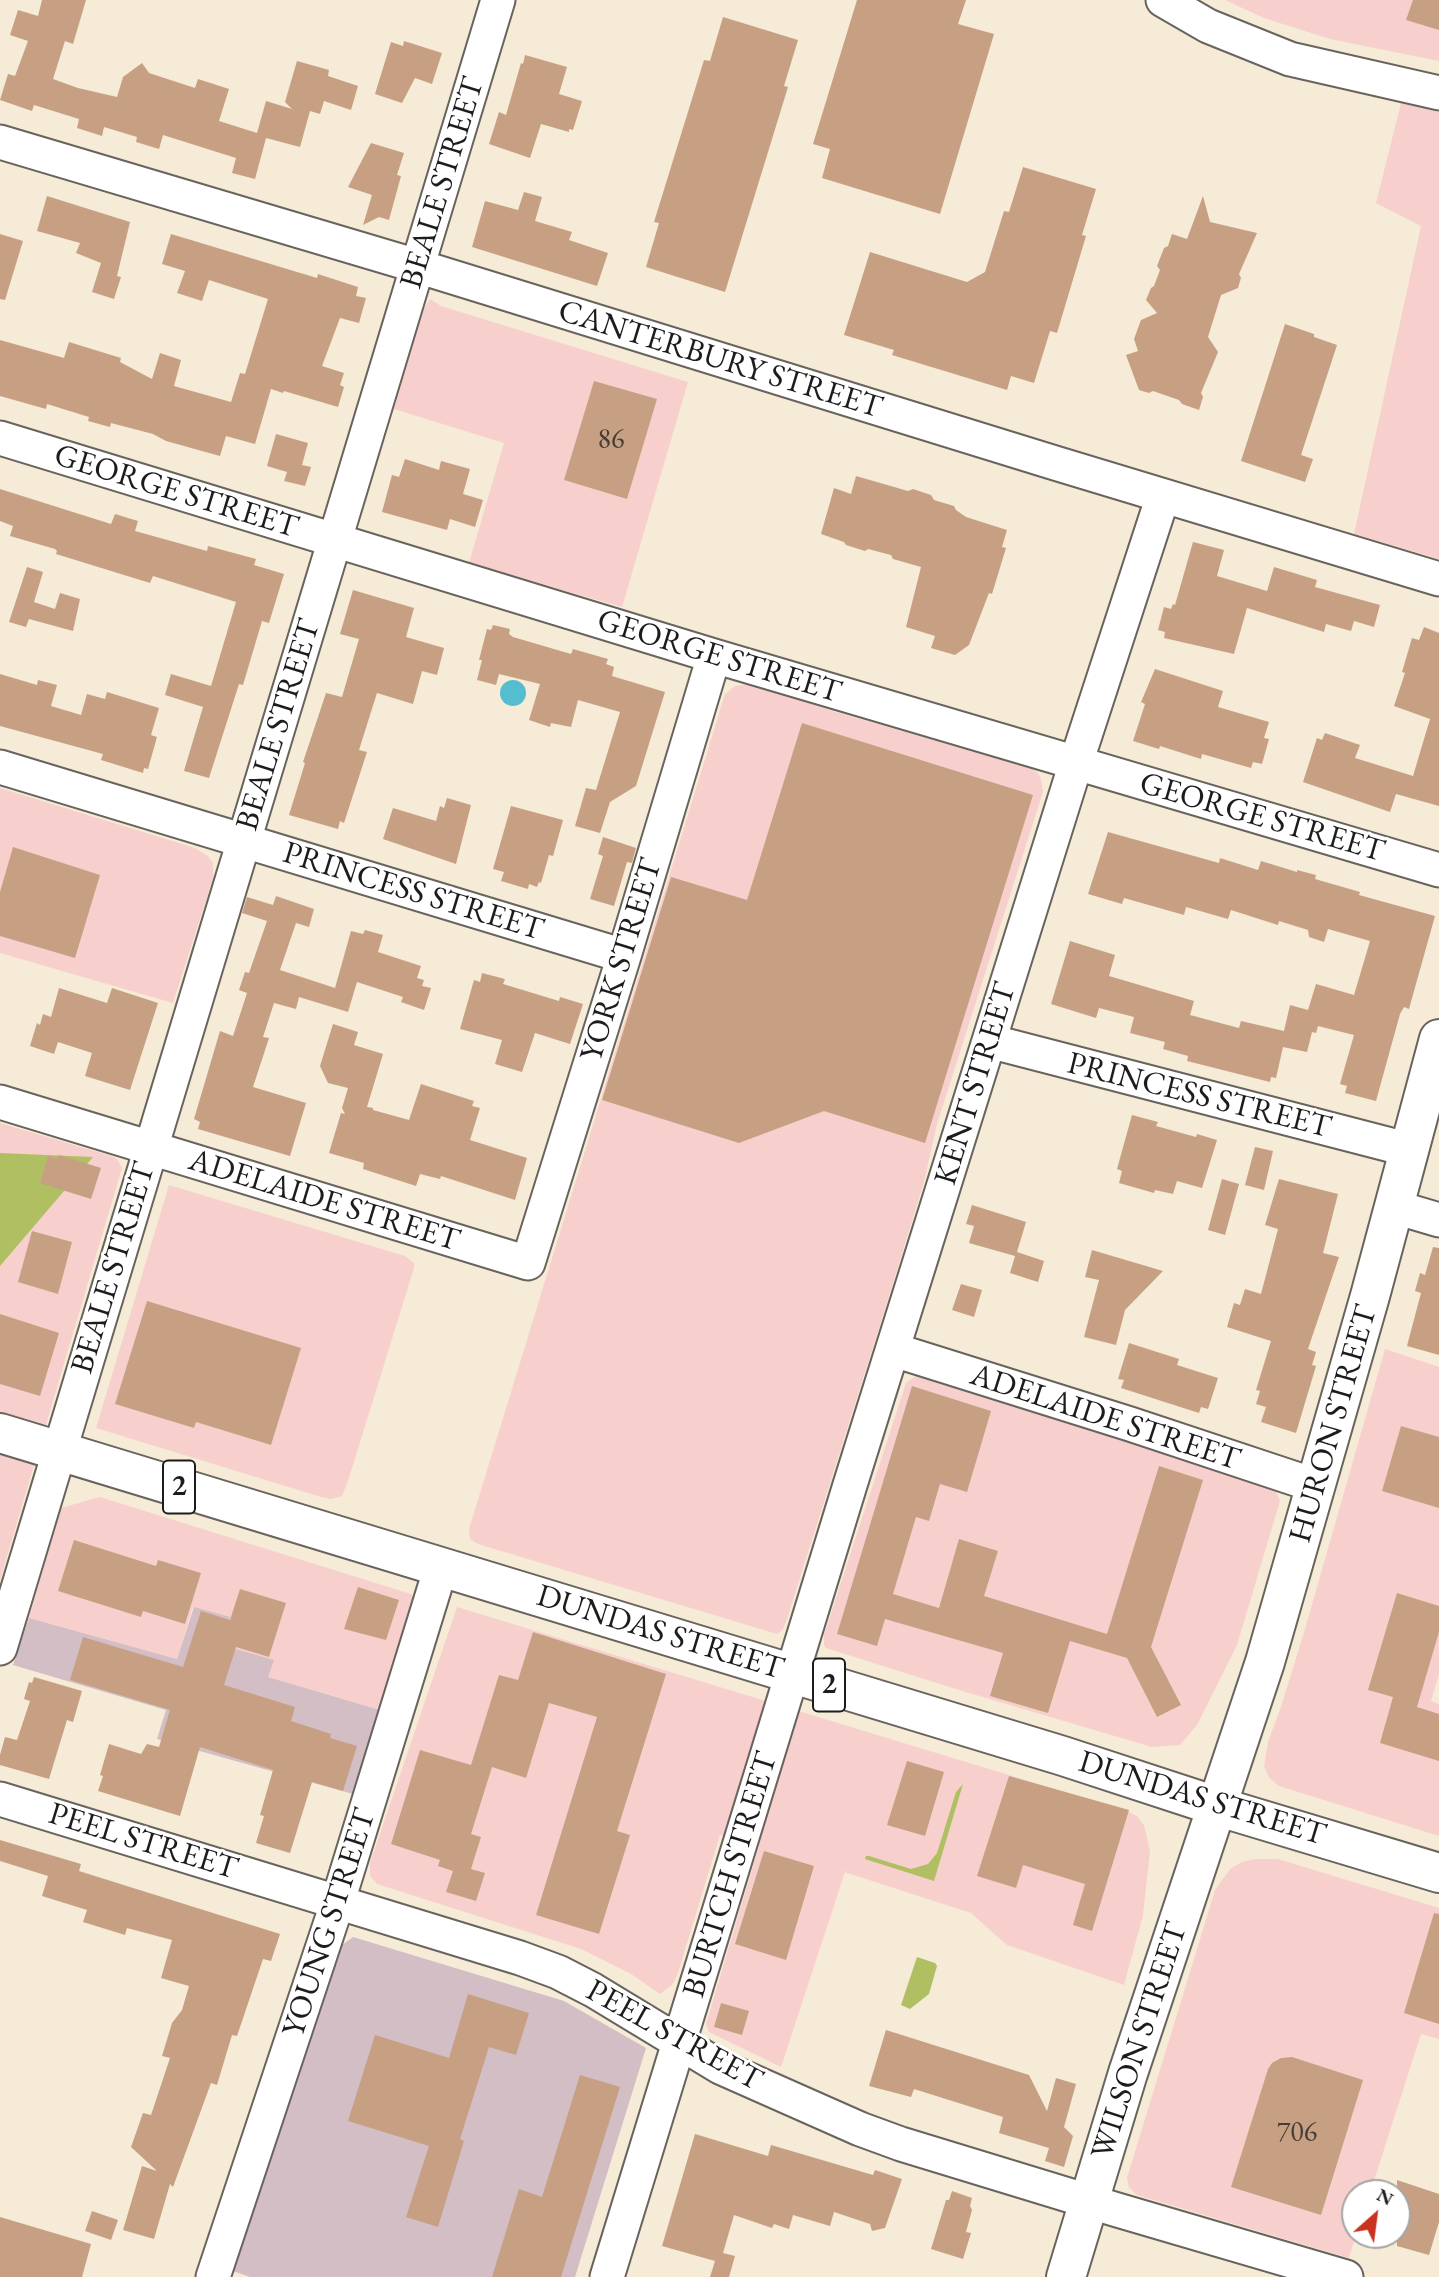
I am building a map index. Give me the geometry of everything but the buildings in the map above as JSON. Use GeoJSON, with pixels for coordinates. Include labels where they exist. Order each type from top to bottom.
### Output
{"type":"FeatureCollection","features":[{"type":"Feature","properties":{"kind":"main road","name":"HURON STREET"},"geometry":{"type":"LineString","coordinates":[[1216,1806],[1265,1662],[1317,1486],[1439,1039]]}},
{"type":"Feature","properties":{"kind":"main road","name":"DUNDAS STREET"},"geometry":{"type":"LineString","coordinates":[[0,1433],[1439,1873]]}},
{"type":"Feature","properties":{"kind":"main road","name":"WILSON STREET"},"geometry":{"type":"LineString","coordinates":[[1066,2277],[1216,1806]]}},
{"type":"Feature","properties":{"kind":"street","name":"BEALE STREET"},"geometry":{"type":"LineString","coordinates":[[0,1648],[498,0]]}},
{"type":"Feature","properties":{"kind":"street"},"geometry":{"type":"LineString","coordinates":[[1163,0],[1208,26],[1290,60],[1439,93]]}},
{"type":"Feature","properties":{"kind":"street","name":"CANTERBURY STREET"},"geometry":{"type":"LineString","coordinates":[[0,142],[417,266],[1439,579]]}},
{"type":"Feature","properties":{"kind":"street","name":"GEORGE STREET"},"geometry":{"type":"LineString","coordinates":[[0,438],[714,656],[1439,870]]}},
{"type":"Feature","properties":{"kind":"street","name":"KENT STREET"},"geometry":{"type":"LineString","coordinates":[[792,1673],[1076,763],[1163,496]]}},
{"type":"Feature","properties":{"kind":"street","name":"YORK STREET"},"geometry":{"type":"LineString","coordinates":[[528,1263],[714,656]]}},
{"type":"Feature","properties":{"kind":"street","name":"PRINCESS STREET"},"geometry":{"type":"LineString","coordinates":[[0,767],[624,956]]}},
{"type":"Feature","properties":{"kind":"street","name":"PRINCESS STREET"},"geometry":{"type":"LineString","coordinates":[[989,1041],[1410,1150]]}},
{"type":"Feature","properties":{"kind":"street","name":"ADELAIDE STREET"},"geometry":{"type":"LineString","coordinates":[[0,1102],[528,1263]]}},
{"type":"Feature","properties":{"kind":"street"},"geometry":{"type":"LineString","coordinates":[[1395,1207],[1439,1220]]}},
{"type":"Feature","properties":{"kind":"street","name":"ADELAIDE STREET"},"geometry":{"type":"LineString","coordinates":[[894,1350],[1128,1423],[1317,1486]]}},
{"type":"Feature","properties":{"kind":"street","name":"YOUNG STREET"},"geometry":{"type":"LineString","coordinates":[[213,2277],[338,1901],[441,1567]]}},
{"type":"Feature","properties":{"kind":"street","name":"BURTCH STREET"},"geometry":{"type":"LineString","coordinates":[[607,2277],[792,1673]]}},
{"type":"Feature","properties":{"kind":"street","name":"PEEL STREET"},"geometry":{"type":"LineString","coordinates":[[0,1799],[520,1958],[558,1972],[620,2005],[727,2070],[860,2129],[901,2144],[1346,2277]]}},
{"type":"Feature","properties":{"kind":"shaded area"},"geometry":{"type":"Polygon","coordinates":[[[1225,0],[1439,0],[1439,61],[1330,39],[1264,18],[1225,0]]]}},
{"type":"Feature","properties":{"kind":"shaded area"},"geometry":{"type":"Polygon","coordinates":[[[1401,103],[1439,112],[1439,559],[1354,534],[1421,226],[1376,203],[1401,103]]]}},
{"type":"Feature","properties":{"kind":"shaded area"},"geometry":{"type":"Polygon","coordinates":[[[430,299],[441,306],[688,382],[622,607],[469,563],[504,443],[394,409],[422,312],[430,299]]]}},
{"type":"Feature","properties":{"kind":"shaded area"},"geometry":{"type":"Polygon","coordinates":[[[752,685],[1032,769],[1041,779],[1043,792],[937,1124],[924,1182],[885,1309],[787,1619],[783,1629],[777,1634],[478,1544],[470,1539],[469,1529],[725,694],[735,686],[752,685]]]}},
{"type":"Feature","properties":{"kind":"shaded area"},"geometry":{"type":"Polygon","coordinates":[[[0,788],[195,848],[208,856],[213,863],[213,878],[173,1003],[0,953],[0,788]]]}},
{"type":"Feature","properties":{"kind":"shaded area"},"geometry":{"type":"Polygon","coordinates":[[[0,1123],[111,1156],[117,1159],[122,1168],[0,1580],[0,1123]]]}},
{"type":"Feature","properties":{"kind":"shaded area"},"geometry":{"type":"Polygon","coordinates":[[[169,1185],[405,1256],[414,1263],[342,1496],[331,1499],[321,1497],[96,1428],[169,1185]]]}},
{"type":"Feature","properties":{"kind":"shaded area"},"geometry":{"type":"Polygon","coordinates":[[[1385,1349],[1439,1367],[1439,1674],[1431,1701],[1439,1704],[1439,1836],[1279,1786],[1269,1778],[1264,1766],[1268,1742],[1305,1629],[1385,1349]]]}},
{"type":"Feature","properties":{"kind":"shaded area"},"geometry":{"type":"Polygon","coordinates":[[[919,1376],[1267,1485],[1276,1492],[1280,1501],[1237,1645],[1197,1725],[1180,1745],[1152,1747],[826,1648],[824,1635],[906,1383],[919,1376]]]}},
{"type":"Feature","properties":{"kind":"shaded area"},"geometry":{"type":"Polygon","coordinates":[[[100,1497],[411,1594],[415,1600],[380,1710],[268,1677],[222,1645],[193,1607],[177,1659],[29,1618],[61,1508],[100,1497]]]}},
{"type":"Feature","properties":{"kind":"shaded area"},"geometry":{"type":"Polygon","coordinates":[[[194,1607],[230,1617],[222,1645],[274,1660],[268,1677],[380,1710],[353,1794],[157,1739],[166,1710],[13,1665],[29,1618],[177,1659],[194,1607]]]}},
{"type":"Feature","properties":{"kind":"shaded area"},"geometry":{"type":"Polygon","coordinates":[[[457,1607],[1137,1816],[1144,1825],[1150,1851],[1143,1915],[1124,1985],[1007,1945],[971,1913],[845,1872],[781,2067],[709,2032],[706,2024],[759,1846],[720,1835],[677,1976],[672,1985],[660,1994],[631,1974],[581,1949],[377,1884],[370,1876],[370,1863],[457,1607]]]}},
{"type":"Feature","properties":{"kind":"shaded area"},"geometry":{"type":"Polygon","coordinates":[[[1278,1859],[1439,1908],[1439,2039],[1421,2034],[1374,2179],[1341,2179],[1341,2249],[1352,2249],[1349,2258],[1137,2195],[1129,2187],[1127,2178],[1215,1890],[1230,1869],[1242,1862],[1278,1859]]]}},
{"type":"Feature","properties":{"kind":"shaded area"},"geometry":{"type":"Polygon","coordinates":[[[353,1937],[564,2001],[646,2048],[575,2277],[250,2277],[230,2270],[337,1953],[342,1945],[353,1937]]]}},
{"type":"Feature","properties":{"kind":"green space"},"geometry":{"type":"Polygon","coordinates":[[[0,1153],[93,1157],[0,1266],[0,1153]]]}},
{"type":"Feature","properties":{"kind":"green space"},"geometry":{"type":"Polygon","coordinates":[[[963,1784],[934,1881],[865,1859],[869,1856],[911,1869],[928,1864],[937,1853],[956,1792],[963,1784]]]}},
{"type":"Feature","properties":{"kind":"green space"},"geometry":{"type":"Polygon","coordinates":[[[917,1957],[937,1966],[929,1994],[910,2009],[901,2005],[917,1957]]]}},
{"type":"Feature","properties":{"kind":"water"},"geometry":{"type":"Polygon","coordinates":[[[513,680],[522,684],[526,693],[522,702],[513,706],[504,702],[500,693],[504,684],[513,680]]]}}]}
